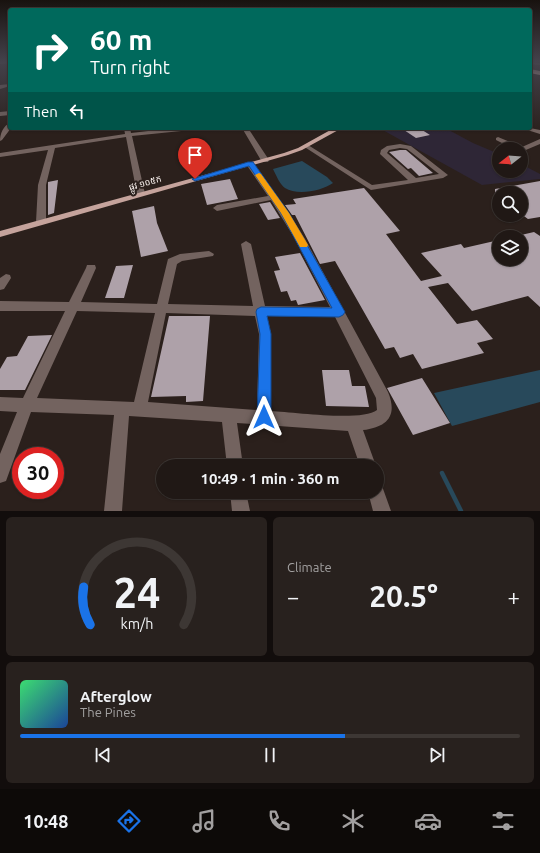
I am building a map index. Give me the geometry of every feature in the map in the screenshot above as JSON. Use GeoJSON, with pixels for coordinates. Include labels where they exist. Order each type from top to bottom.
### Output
{"type":"FeatureCollection","features":[{"type":"Feature","properties":{"kind":"main road","name":"ផ្លូវ ១០៥ក"},"geometry":{"type":"LineString","coordinates":[[0,234],[286,154],[306,146],[334,130]]}},
{"type":"Feature","properties":{"kind":"street"},"geometry":{"type":"LineString","coordinates":[[0,139],[8,128]]}},
{"type":"Feature","properties":{"kind":"street"},"geometry":{"type":"LineString","coordinates":[[0,155],[52,148],[128,132],[160,130]]}},
{"type":"Feature","properties":{"kind":"street"},"geometry":{"type":"LineString","coordinates":[[246,130],[265,160]]}},
{"type":"Feature","properties":{"kind":"street"},"geometry":{"type":"LineString","coordinates":[[128,132],[141,194]]}},
{"type":"Feature","properties":{"kind":"street"},"geometry":{"type":"LineString","coordinates":[[498,139],[504,142]]}},
{"type":"Feature","properties":{"kind":"street"},"geometry":{"type":"LineString","coordinates":[[528,147],[540,141]]}},
{"type":"Feature","properties":{"kind":"street"},"geometry":{"type":"LineString","coordinates":[[306,146],[371,188],[414,181],[444,175],[408,147],[387,148],[384,150],[384,154],[414,181]]}},
{"type":"Feature","properties":{"kind":"street"},"geometry":{"type":"LineString","coordinates":[[40,222],[42,185],[52,148]]}},
{"type":"Feature","properties":{"kind":"street"},"geometry":{"type":"LineString","coordinates":[[0,404],[139,409],[353,424],[373,422],[380,419],[386,413],[383,397],[300,239],[274,197],[250,164]]}},
{"type":"Feature","properties":{"kind":"street"},"geometry":{"type":"LineString","coordinates":[[217,208],[274,197]]}},
{"type":"Feature","properties":{"kind":"street"},"geometry":{"type":"LineString","coordinates":[[246,244],[265,334],[264,417]]}},
{"type":"Feature","properties":{"kind":"street"},"geometry":{"type":"LineString","coordinates":[[139,409],[172,262],[180,258],[209,254]]}},
{"type":"Feature","properties":{"kind":"street"},"geometry":{"type":"LineString","coordinates":[[0,474],[27,405],[73,305],[92,268]]}},
{"type":"Feature","properties":{"kind":"street"},"geometry":{"type":"LineString","coordinates":[[0,306],[73,305],[261,312],[339,312]]}},
{"type":"Feature","properties":{"kind":"street"},"geometry":{"type":"LineString","coordinates":[[113,511],[122,409]]}},
{"type":"Feature","properties":{"kind":"street"},"geometry":{"type":"LineString","coordinates":[[229,416],[234,459]]}},
{"type":"Feature","properties":{"kind":"street"},"geometry":{"type":"LineString","coordinates":[[353,424],[366,459]]}},
{"type":"Feature","properties":{"kind":"street"},"geometry":{"type":"LineString","coordinates":[[239,499],[241,511]]}},
{"type":"Feature","properties":{"kind":"street"},"geometry":{"type":"LineString","coordinates":[[378,499],[382,511]]}},
{"type":"Feature","properties":{"kind":"shaded area"},"geometry":{"type":"Polygon","coordinates":[[[383,130],[449,130],[492,151],[492,178],[528,178],[528,168],[540,174],[540,179],[482,185],[383,130]]]}},
{"type":"Feature","properties":{"kind":"water"},"geometry":{"type":"Polygon","coordinates":[[[302,161],[327,177],[333,183],[309,192],[296,192],[283,187],[273,169],[302,161]]]}},
{"type":"Feature","properties":{"kind":"water"},"geometry":{"type":"Polygon","coordinates":[[[540,370],[540,402],[452,426],[434,393],[540,370]]]}},
{"type":"Feature","properties":{"kind":"building"},"geometry":{"type":"Polygon","coordinates":[[[404,130],[422,130],[430,135],[416,138],[404,130]]]}},
{"type":"Feature","properties":{"kind":"building"},"geometry":{"type":"Polygon","coordinates":[[[406,150],[433,173],[419,176],[411,168],[408,169],[389,152],[406,150]]]}},
{"type":"Feature","properties":{"kind":"building"},"geometry":{"type":"Polygon","coordinates":[[[230,179],[238,199],[207,205],[201,184],[230,179]]]}},
{"type":"Feature","properties":{"kind":"building"},"geometry":{"type":"Polygon","coordinates":[[[58,180],[54,213],[48,215],[48,182],[58,180]]]}},
{"type":"Feature","properties":{"kind":"building"},"geometry":{"type":"Polygon","coordinates":[[[540,181],[540,217],[528,219],[528,186],[512,186],[540,181]]]}},
{"type":"Feature","properties":{"kind":"building"},"geometry":{"type":"Polygon","coordinates":[[[364,188],[400,231],[386,234],[421,281],[442,276],[421,253],[461,244],[464,248],[492,242],[492,266],[528,266],[528,233],[534,232],[540,236],[540,307],[528,296],[472,311],[448,283],[428,287],[457,324],[477,320],[493,339],[477,343],[484,353],[422,369],[413,354],[400,358],[394,347],[385,349],[335,261],[320,264],[295,215],[292,215],[285,205],[296,204],[293,199],[364,188]]]}},
{"type":"Feature","properties":{"kind":"building"},"geometry":{"type":"Polygon","coordinates":[[[270,202],[280,218],[268,220],[259,204],[270,202]]]}},
{"type":"Feature","properties":{"kind":"building"},"geometry":{"type":"Polygon","coordinates":[[[154,206],[157,223],[168,251],[141,257],[132,211],[154,206]]]}},
{"type":"Feature","properties":{"kind":"building"},"geometry":{"type":"Polygon","coordinates":[[[300,253],[325,300],[298,305],[296,300],[291,301],[287,291],[281,292],[274,271],[280,270],[275,257],[300,253]]]}},
{"type":"Feature","properties":{"kind":"building"},"geometry":{"type":"Polygon","coordinates":[[[133,265],[124,298],[105,298],[116,266],[133,265]]]}},
{"type":"Feature","properties":{"kind":"building"},"geometry":{"type":"Polygon","coordinates":[[[169,316],[210,316],[203,401],[186,402],[186,396],[151,397],[169,316]]]}},
{"type":"Feature","properties":{"kind":"building"},"geometry":{"type":"Polygon","coordinates":[[[52,335],[25,390],[0,390],[0,369],[7,357],[17,356],[28,336],[52,335]]]}},
{"type":"Feature","properties":{"kind":"building"},"geometry":{"type":"Polygon","coordinates":[[[322,370],[349,370],[352,386],[365,386],[369,407],[326,406],[322,370]]]}},
{"type":"Feature","properties":{"kind":"building"},"geometry":{"type":"Polygon","coordinates":[[[422,378],[450,423],[413,435],[387,388],[422,378]]]}},
{"type":"Feature","properties":{"kind":"waterway"},"geometry":{"type":"LineString","coordinates":[[442,473],[461,511]]}},
{"type":"Feature","properties":{"kind":"slow traffic"},"geometry":{"type":"LineString","coordinates":[[259,175],[285,213],[303,245]]}},
{"type":"Feature","properties":{"kind":"route"},"geometry":{"type":"LineString","coordinates":[[195,179],[250,164],[285,213],[339,312],[261,312],[265,334],[264,417]]}}]}
